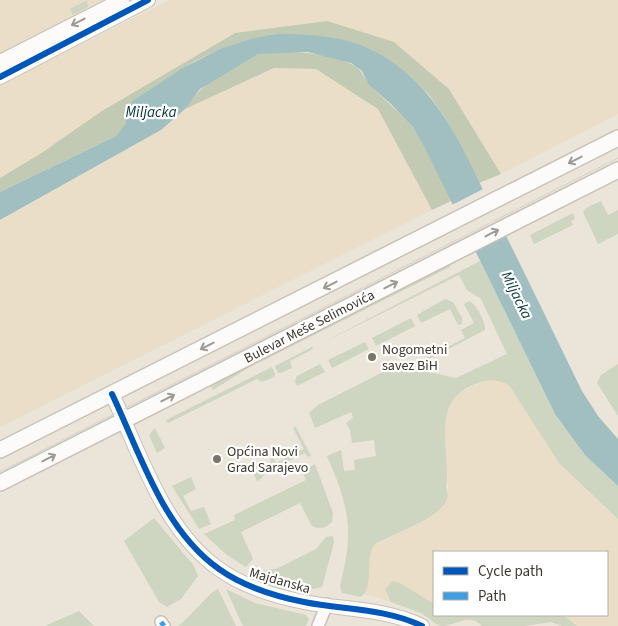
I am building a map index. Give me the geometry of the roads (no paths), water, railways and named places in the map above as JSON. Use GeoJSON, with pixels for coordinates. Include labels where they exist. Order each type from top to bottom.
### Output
{"type":"FeatureCollection","features":[{"type":"Feature","properties":{"kind":"main road","name":"Bulevar Meše Selimovića"},"geometry":{"type":"LineString","coordinates":[[0,450],[451,224],[618,138]]}},
{"type":"Feature","properties":{"kind":"main road","name":"Bulevar Meše Selimovića"},"geometry":{"type":"LineString","coordinates":[[0,483],[618,170]]}},
{"type":"Feature","properties":{"kind":"street"},"geometry":{"type":"LineString","coordinates":[[0,62],[122,0]]}},
{"type":"Feature","properties":{"kind":"street"},"geometry":{"type":"LineString","coordinates":[[0,78],[148,0]]}},
{"type":"Feature","properties":{"kind":"street","name":"Majdanska"},"geometry":{"type":"LineString","coordinates":[[112,394],[169,512],[187,537],[208,560],[235,579],[251,586],[305,602],[372,611],[422,626]]}},
{"type":"Feature","properties":{"kind":"street"},"geometry":{"type":"LineString","coordinates":[[318,626],[327,604]]}},
{"type":"Feature","properties":{"kind":"water","name":"Miljacka"},"geometry":{"type":"Polygon","coordinates":[[[277,34],[319,36],[360,45],[386,58],[406,72],[438,108],[463,149],[582,391],[598,416],[618,439],[618,486],[585,455],[555,414],[413,127],[369,85],[362,71],[351,63],[308,52],[258,54],[200,89],[185,109],[161,130],[0,220],[0,192],[116,136],[125,124],[132,101],[183,68],[220,49],[250,39],[277,34]]]}},
{"type":"Feature","properties":{"kind":"tram line"},"geometry":{"type":"LineString","coordinates":[[0,472],[618,158]]}},
{"type":"Feature","properties":{"kind":"place","name":"Nogometni savez BiH"},"geometry":{"type":"Point","coordinates":[372,357]}},
{"type":"Feature","properties":{"kind":"place","name":"Općina Novi Grad Sarajevo"},"geometry":{"type":"Point","coordinates":[217,459]}}]}
